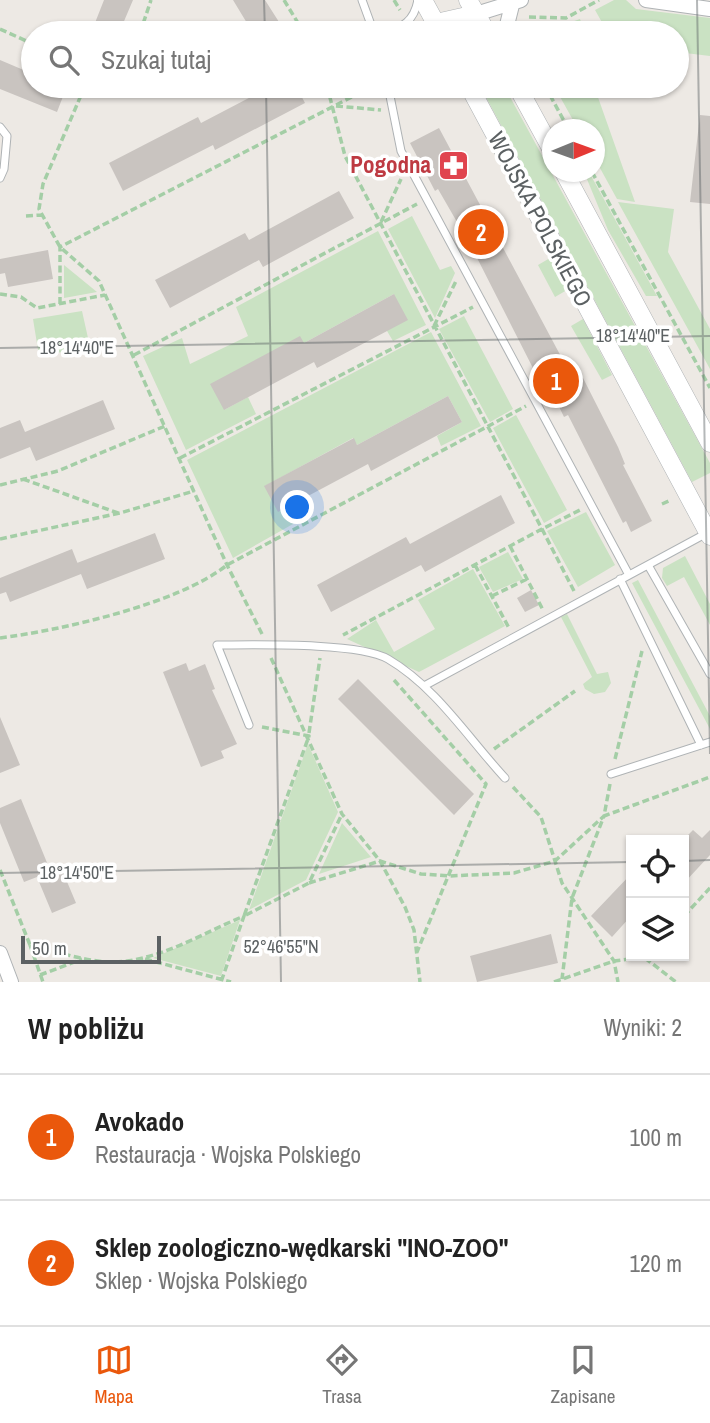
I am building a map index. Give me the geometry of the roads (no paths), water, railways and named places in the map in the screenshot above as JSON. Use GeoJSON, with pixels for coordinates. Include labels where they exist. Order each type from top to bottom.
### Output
{"type":"FeatureCollection","features":[{"type":"Feature","properties":{"kind":"street"},"geometry":{"type":"LineString","coordinates":[[421,0],[434,21]]}},
{"type":"Feature","properties":{"kind":"street"},"geometry":{"type":"LineString","coordinates":[[444,21],[457,0]]}},
{"type":"Feature","properties":{"kind":"street"},"geometry":{"type":"LineString","coordinates":[[651,1],[710,9]]}},
{"type":"Feature","properties":{"kind":"street"},"geometry":{"type":"LineString","coordinates":[[450,21],[472,7],[516,2],[509,21]]}},
{"type":"Feature","properties":{"kind":"street","name":"WOJSKA POLSKIEGO"},"geometry":{"type":"LineString","coordinates":[[475,98],[709,534]]}},
{"type":"Feature","properties":{"kind":"street","name":"WOJSKA POLSKIEGO"},"geometry":{"type":"LineString","coordinates":[[524,98],[542,132]]}},
{"type":"Feature","properties":{"kind":"street","name":"WOJSKA POLSKIEGO"},"geometry":{"type":"LineString","coordinates":[[569,182],[710,443]]}},
{"type":"Feature","properties":{"kind":"street"},"geometry":{"type":"LineString","coordinates":[[0,953],[6,975]]}},
{"type":"Feature","properties":{"kind":"lane"},"geometry":{"type":"LineString","coordinates":[[362,0],[370,21]]}},
{"type":"Feature","properties":{"kind":"lane"},"geometry":{"type":"LineString","coordinates":[[409,21],[421,0]]}},
{"type":"Feature","properties":{"kind":"lane"},"geometry":{"type":"LineString","coordinates":[[390,98],[401,150],[408,164],[629,575]]}},
{"type":"Feature","properties":{"kind":"lane"},"geometry":{"type":"LineString","coordinates":[[0,127],[6,136],[4,169],[0,178]]}},
{"type":"Feature","properties":{"kind":"lane"},"geometry":{"type":"LineString","coordinates":[[424,686],[547,617],[709,534]]}},
{"type":"Feature","properties":{"kind":"lane"},"geometry":{"type":"LineString","coordinates":[[648,565],[710,674]]}},
{"type":"Feature","properties":{"kind":"lane"},"geometry":{"type":"LineString","coordinates":[[620,579],[701,745]]}},
{"type":"Feature","properties":{"kind":"lane"},"geometry":{"type":"LineString","coordinates":[[249,724],[217,645],[321,647],[369,652],[386,657],[424,686],[505,778]]}},
{"type":"Feature","properties":{"kind":"lane"},"geometry":{"type":"LineString","coordinates":[[611,774],[710,742]]}},
{"type":"Feature","properties":{"kind":"place","name":"Pogodna"},"geometry":{"type":"Point","coordinates":[454,165]}},
{"type":"Feature","properties":{"kind":"place","name":"Sklep zoologiczno-wędkarski \"INO-ZOO\""},"geometry":{"type":"Point","coordinates":[481,232]}},
{"type":"Feature","properties":{"kind":"place","name":"Avokado"},"geometry":{"type":"Point","coordinates":[556,381]}}]}
